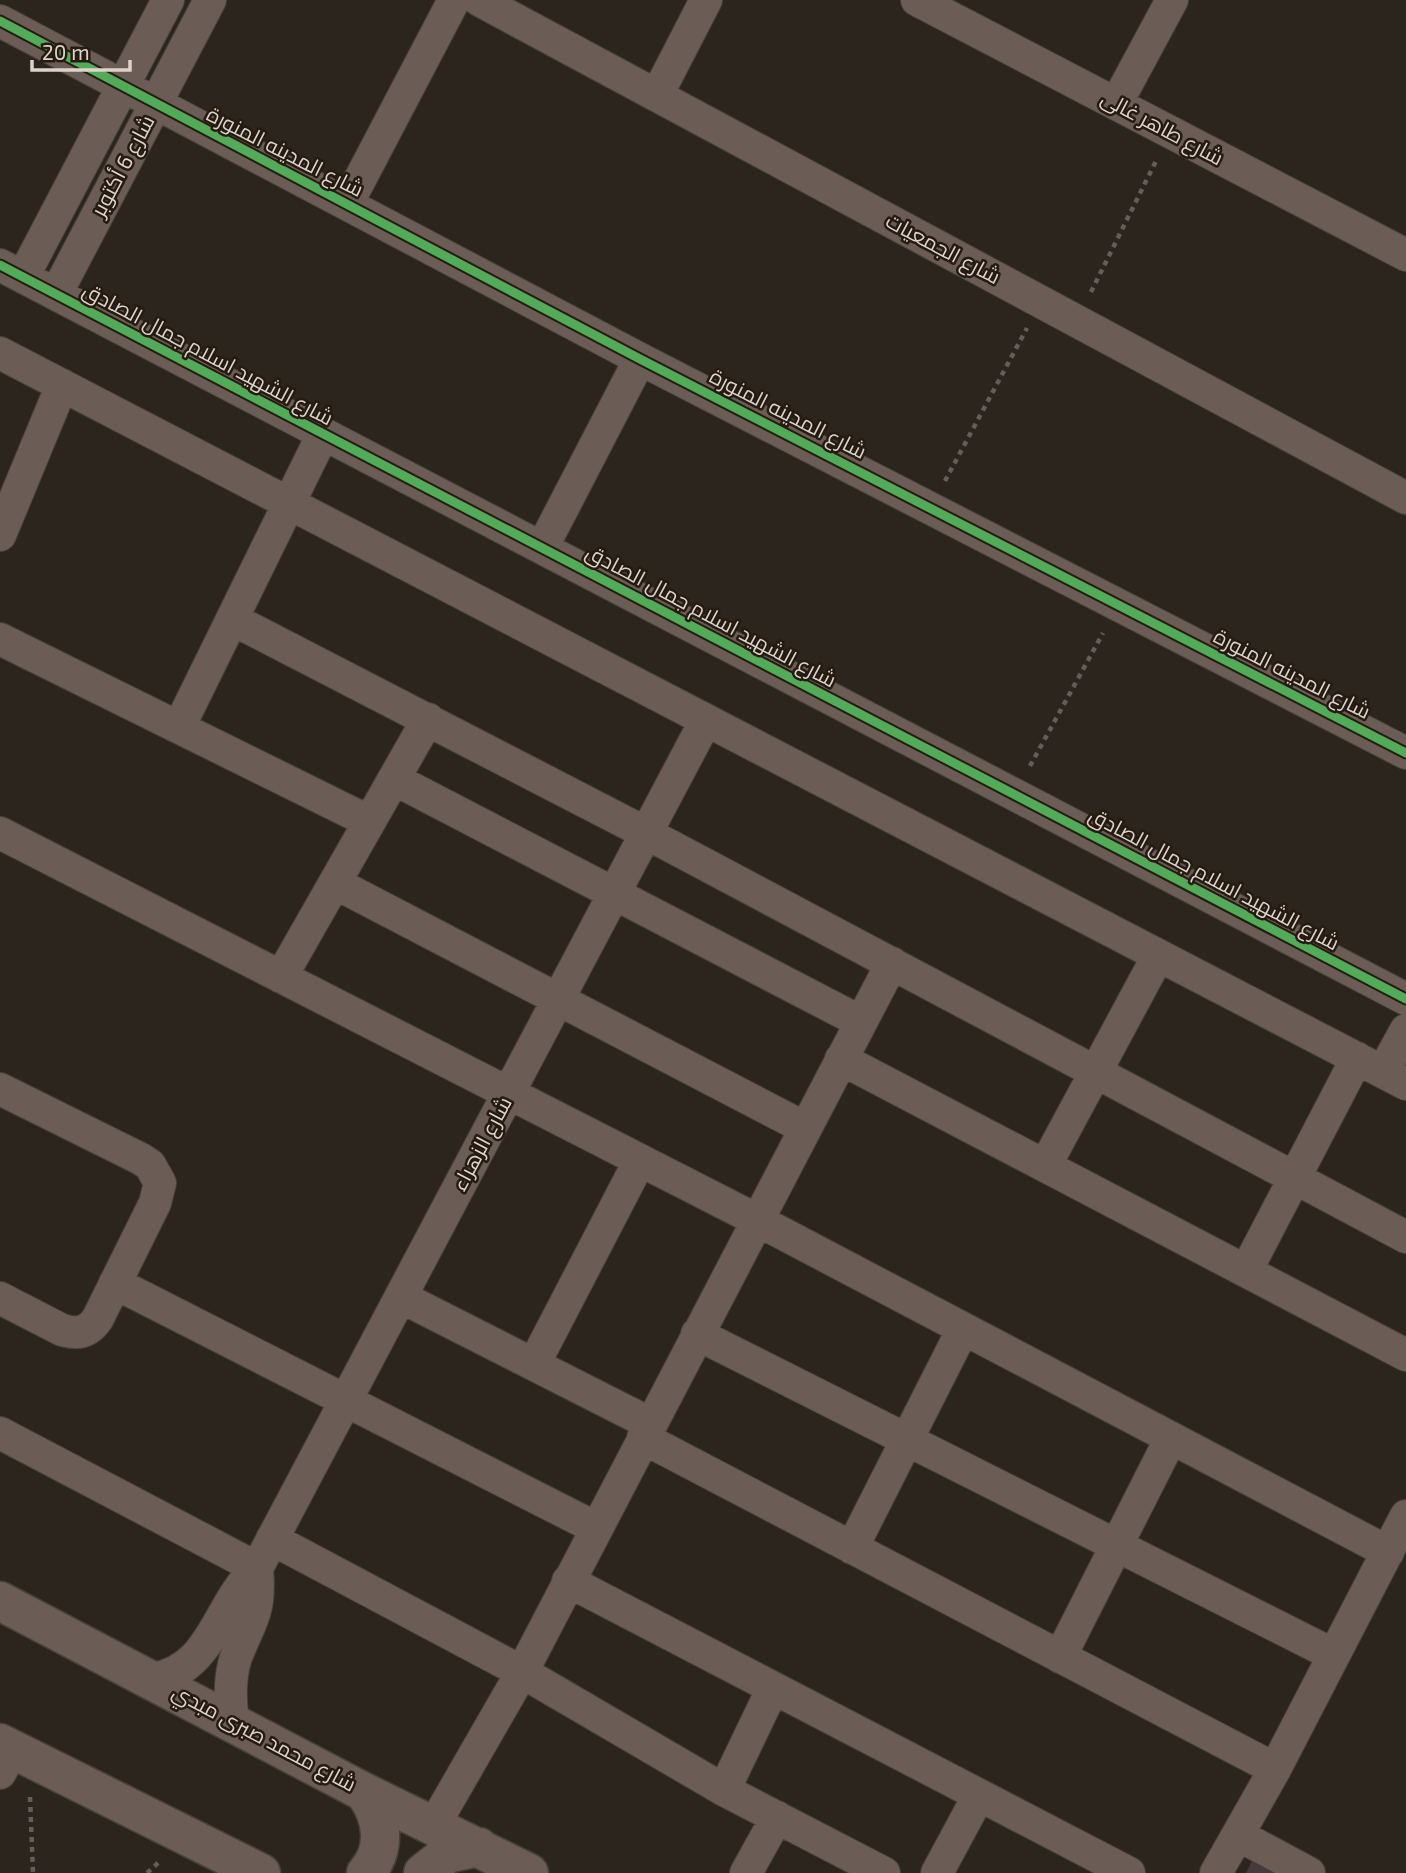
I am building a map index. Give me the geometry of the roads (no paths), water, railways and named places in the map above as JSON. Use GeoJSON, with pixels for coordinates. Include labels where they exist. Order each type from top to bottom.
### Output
{"type":"FeatureCollection","features":[{"type":"Feature","properties":{"kind":"main road","name":"شارع محمد صبرى مبدي"},"geometry":{"type":"LineString","coordinates":[[0,1601],[364,1791],[529,1873]]}},
{"type":"Feature","properties":{"kind":"main road"},"geometry":{"type":"LineString","coordinates":[[11,1756],[210,1861],[261,1873]]}},
{"type":"Feature","properties":{"kind":"main road"},"geometry":{"type":"LineString","coordinates":[[364,1791],[377,1813],[381,1837],[377,1853],[366,1873]]}},
{"type":"Feature","properties":{"kind":"main road"},"geometry":{"type":"LineString","coordinates":[[423,1873],[447,1854],[479,1847]]}},
{"type":"Feature","properties":{"kind":"street","name":"شارع 6 أكتوبر"},"geometry":{"type":"LineString","coordinates":[[12,271],[122,87],[168,0]]}},
{"type":"Feature","properties":{"kind":"street","name":"شارع 6 أكتوبر"},"geometry":{"type":"LineString","coordinates":[[56,294],[210,0]]}},
{"type":"Feature","properties":{"kind":"street"},"geometry":{"type":"LineString","coordinates":[[347,204],[454,0]]}},
{"type":"Feature","properties":{"kind":"street","name":"شارع الجمعيات"},"geometry":{"type":"LineString","coordinates":[[479,0],[1406,498]]}},
{"type":"Feature","properties":{"kind":"street"},"geometry":{"type":"LineString","coordinates":[[657,95],[706,0]]}},
{"type":"Feature","properties":{"kind":"street"},"geometry":{"type":"LineString","coordinates":[[1116,104],[1172,0]]}},
{"type":"Feature","properties":{"kind":"street","name":"شارع طاهر غالى"},"geometry":{"type":"LineString","coordinates":[[930,3],[1170,132],[1403,246]]}},
{"type":"Feature","properties":{"kind":"street","name":"شارع المدينه المنورة"},"geometry":{"type":"LineString","coordinates":[[0,22],[640,359],[1406,753]]}},
{"type":"Feature","properties":{"kind":"street","name":"شارع الشهيد اسلام جمال الصادق"},"geometry":{"type":"LineString","coordinates":[[12,271],[1406,999]]}},
{"type":"Feature","properties":{"kind":"street"},"geometry":{"type":"LineString","coordinates":[[0,353],[1382,1072]]}},
{"type":"Feature","properties":{"kind":"street"},"geometry":{"type":"LineString","coordinates":[[542,548],[640,359]]}},
{"type":"Feature","properties":{"kind":"street"},"geometry":{"type":"LineString","coordinates":[[0,534],[62,385]]}},
{"type":"Feature","properties":{"kind":"street"},"geometry":{"type":"LineString","coordinates":[[180,725],[323,434]]}},
{"type":"Feature","properties":{"kind":"street"},"geometry":{"type":"LineString","coordinates":[[232,620],[646,833],[1406,1237]]}},
{"type":"Feature","properties":{"kind":"street"},"geometry":{"type":"LineString","coordinates":[[0,639],[180,725],[368,821]]}},
{"type":"Feature","properties":{"kind":"street"},"geometry":{"type":"LineString","coordinates":[[281,977],[428,719]]}},
{"type":"Feature","properties":{"kind":"street","name":"شارع الزهراء"},"geometry":{"type":"LineString","coordinates":[[152,1679],[166,1677],[192,1663],[203,1651],[232,1595],[257,1568],[706,720]]}},
{"type":"Feature","properties":{"kind":"street"},"geometry":{"type":"LineString","coordinates":[[394,779],[861,1022]]}},
{"type":"Feature","properties":{"kind":"street"},"geometry":{"type":"LineString","coordinates":[[0,833],[757,1220],[1388,1552]]}},
{"type":"Feature","properties":{"kind":"street"},"geometry":{"type":"LineString","coordinates":[[335,883],[805,1128]]}},
{"type":"Feature","properties":{"kind":"street"},"geometry":{"type":"LineString","coordinates":[[1045,1166],[1158,956]]}},
{"type":"Feature","properties":{"kind":"street"},"geometry":{"type":"LineString","coordinates":[[434,1825],[522,1672],[891,963]]}},
{"type":"Feature","properties":{"kind":"street"},"geometry":{"type":"LineString","coordinates":[[1247,1271],[1295,1178],[1382,1072],[1406,1030]]}},
{"type":"Feature","properties":{"kind":"street"},"geometry":{"type":"LineString","coordinates":[[841,1059],[1406,1355]]}},
{"type":"Feature","properties":{"kind":"street"},"geometry":{"type":"LineString","coordinates":[[0,1089],[141,1159],[156,1173],[159,1194],[93,1325],[78,1333],[62,1330],[0,1298]]}},
{"type":"Feature","properties":{"kind":"street"},"geometry":{"type":"LineString","coordinates":[[534,1364],[640,1160]]}},
{"type":"Feature","properties":{"kind":"street"},"geometry":{"type":"LineString","coordinates":[[115,1283],[596,1528]]}},
{"type":"Feature","properties":{"kind":"street"},"geometry":{"type":"LineString","coordinates":[[401,1297],[534,1364],[852,1548],[1275,1769]]}},
{"type":"Feature","properties":{"kind":"street"},"geometry":{"type":"LineString","coordinates":[[852,1548],[963,1328]]}},
{"type":"Feature","properties":{"kind":"street"},"geometry":{"type":"LineString","coordinates":[[698,1334],[1334,1655]]}},
{"type":"Feature","properties":{"kind":"street"},"geometry":{"type":"LineString","coordinates":[[0,1433],[257,1568]]}},
{"type":"Feature","properties":{"kind":"street"},"geometry":{"type":"LineString","coordinates":[[1060,1657],[1171,1438]]}},
{"type":"Feature","properties":{"kind":"street"},"geometry":{"type":"LineString","coordinates":[[1216,1873],[1275,1769],[1406,1516]]}},
{"type":"Feature","properties":{"kind":"street"},"geometry":{"type":"LineString","coordinates":[[272,1539],[522,1672],[724,1790],[884,1873]]}},
{"type":"Feature","properties":{"kind":"street","name":"شارع الزهراء"},"geometry":{"type":"LineString","coordinates":[[233,1722],[233,1674],[236,1658],[255,1618],[257,1568]]}},
{"type":"Feature","properties":{"kind":"street"},"geometry":{"type":"LineString","coordinates":[[568,1581],[1129,1873]]}},
{"type":"Feature","properties":{"kind":"street"},"geometry":{"type":"LineString","coordinates":[[724,1790],[773,1688]]}},
{"type":"Feature","properties":{"kind":"street"},"geometry":{"type":"LineString","coordinates":[[937,1873],[979,1795]]}},
{"type":"Feature","properties":{"kind":"street"},"geometry":{"type":"LineString","coordinates":[[746,1873],[777,1817]]}},
{"type":"Feature","properties":{"kind":"street"},"geometry":{"type":"LineString","coordinates":[[1238,1835],[1309,1873]]}}]}
